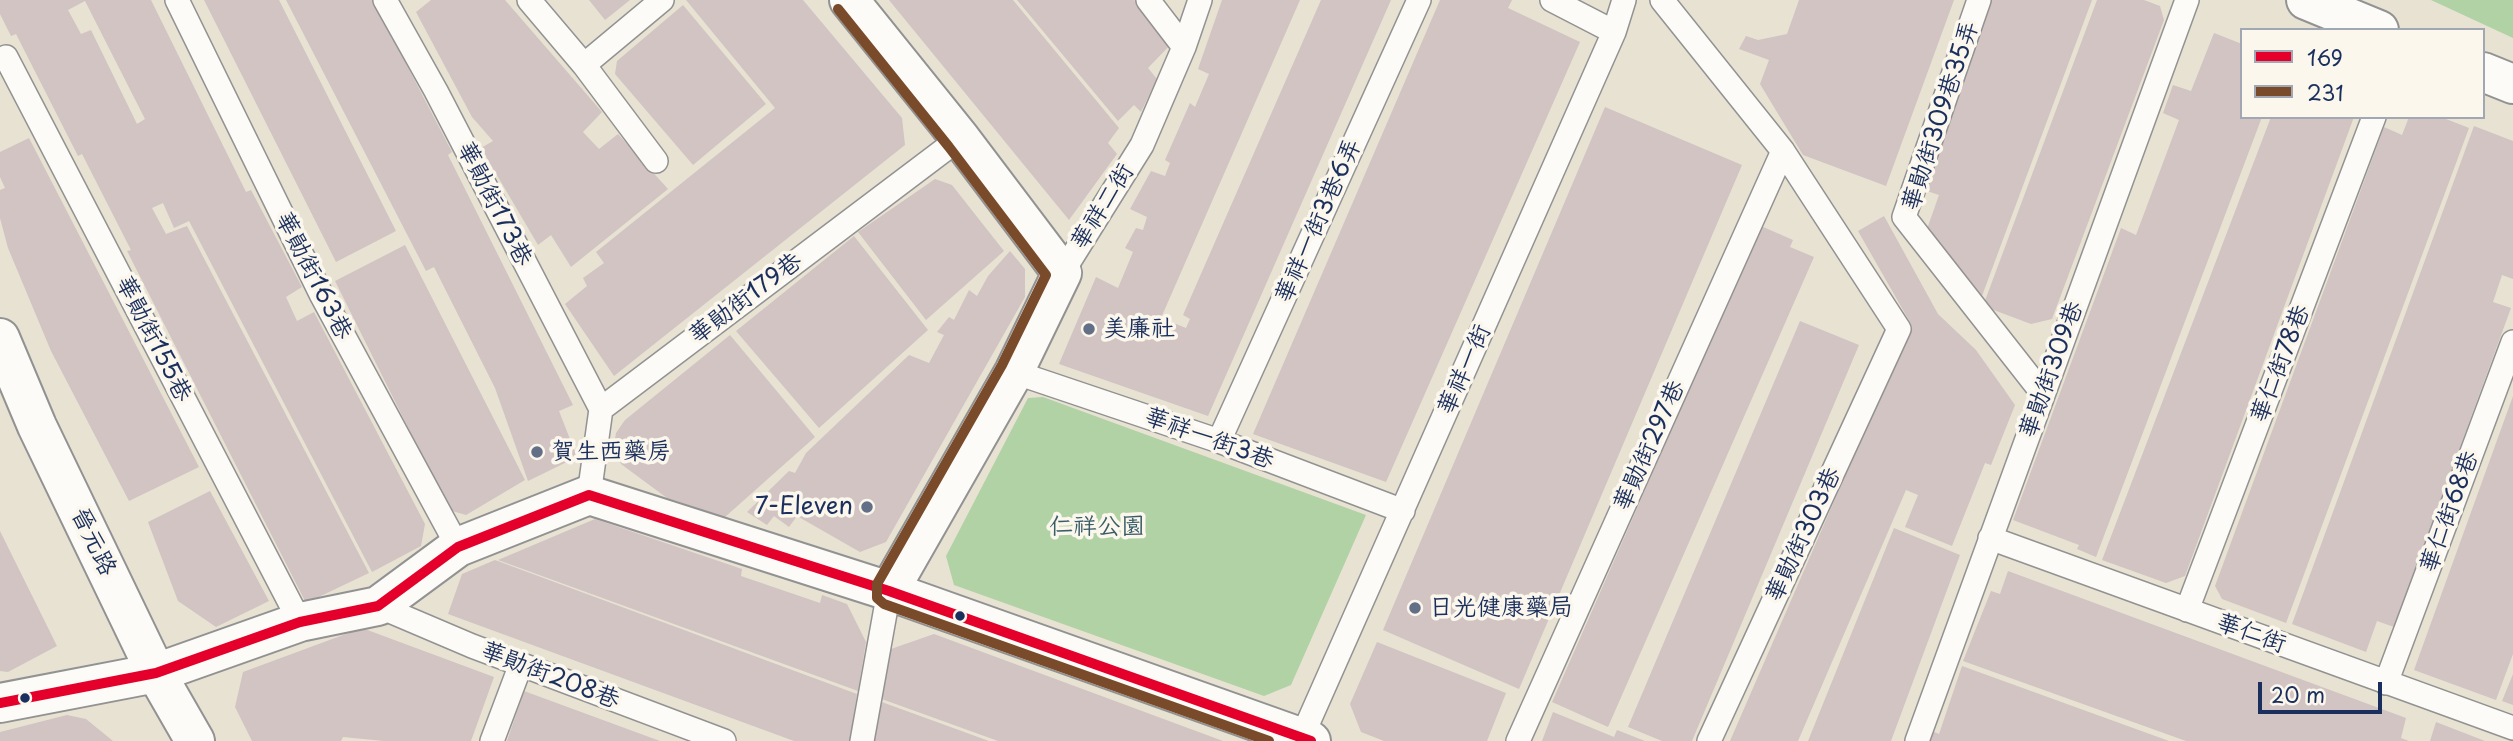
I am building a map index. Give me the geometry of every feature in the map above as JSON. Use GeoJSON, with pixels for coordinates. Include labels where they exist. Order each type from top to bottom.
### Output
{"type":"FeatureCollection","features":[{"type":"Feature","properties":{"kind":"street"},"geometry":{"type":"LineString","coordinates":[[849,0],[960,138],[1062,273]]}},
{"type":"Feature","properties":{"kind":"street"},"geometry":{"type":"LineString","coordinates":[[2306,0],[2374,28]]}},
{"type":"Feature","properties":{"kind":"street"},"geometry":{"type":"LineString","coordinates":[[2485,73],[2513,84]]}},
{"type":"Feature","properties":{"kind":"street","name":"華祥二街"},"geometry":{"type":"LineString","coordinates":[[890,591],[1014,372],[1062,273]]}},
{"type":"Feature","properties":{"kind":"street","name":"晉元路"},"geometry":{"type":"LineString","coordinates":[[0,338],[37,426],[156,673],[195,741]]}},
{"type":"Feature","properties":{"kind":"street"},"geometry":{"type":"LineString","coordinates":[[0,703],[156,673],[300,622],[378,606],[458,547],[589,495],[890,591],[1304,740]]}},
{"type":"Feature","properties":{"kind":"lane","name":"華勛街163巷"},"geometry":{"type":"LineString","coordinates":[[177,0],[321,294],[458,547]]}},
{"type":"Feature","properties":{"kind":"lane","name":"華勛街173巷"},"geometry":{"type":"LineString","coordinates":[[386,0],[601,409]]}},
{"type":"Feature","properties":{"kind":"lane"},"geometry":{"type":"LineString","coordinates":[[529,0],[584,65],[656,160]]}},
{"type":"Feature","properties":{"kind":"lane"},"geometry":{"type":"LineString","coordinates":[[584,65],[662,0]]}},
{"type":"Feature","properties":{"kind":"lane"},"geometry":{"type":"LineString","coordinates":[[1148,0],[1184,47]]}},
{"type":"Feature","properties":{"kind":"lane","name":"華祥二街"},"geometry":{"type":"LineString","coordinates":[[1062,273],[1142,145],[1184,47],[1200,0]]}},
{"type":"Feature","properties":{"kind":"lane","name":"華祥一街3巷6弄"},"geometry":{"type":"LineString","coordinates":[[1219,441],[1419,0]]}},
{"type":"Feature","properties":{"kind":"lane"},"geometry":{"type":"LineString","coordinates":[[1552,0],[1614,32]]}},
{"type":"Feature","properties":{"kind":"lane","name":"華祥一街"},"geometry":{"type":"LineString","coordinates":[[1304,740],[1614,32],[1624,0]]}},
{"type":"Feature","properties":{"kind":"lane"},"geometry":{"type":"LineString","coordinates":[[1662,0],[1783,151]]}},
{"type":"Feature","properties":{"kind":"lane","name":"華勛街309巷35弄"},"geometry":{"type":"LineString","coordinates":[[1979,0],[1904,217],[2043,394]]}},
{"type":"Feature","properties":{"kind":"lane","name":"華勛街309巷"},"geometry":{"type":"LineString","coordinates":[[1917,741],[2187,0]]}},
{"type":"Feature","properties":{"kind":"lane","name":"華勛街155巷"},"geometry":{"type":"LineString","coordinates":[[6,57],[300,622]]}},
{"type":"Feature","properties":{"kind":"lane","name":"華仁街78巷"},"geometry":{"type":"LineString","coordinates":[[2187,610],[2373,119]]}},
{"type":"Feature","properties":{"kind":"lane","name":"華勛街179巷"},"geometry":{"type":"LineString","coordinates":[[601,409],[960,138]]}},
{"type":"Feature","properties":{"kind":"lane","name":"華勛街303巷"},"geometry":{"type":"LineString","coordinates":[[1709,741],[1899,329],[1783,151]]}},
{"type":"Feature","properties":{"kind":"lane","name":"華勛街297巷"},"geometry":{"type":"LineString","coordinates":[[1518,741],[1783,151]]}},
{"type":"Feature","properties":{"kind":"lane","name":"華仁街68巷"},"geometry":{"type":"LineString","coordinates":[[2386,682],[2513,342]]}},
{"type":"Feature","properties":{"kind":"lane","name":"華祥一街3巷"},"geometry":{"type":"LineString","coordinates":[[1014,372],[1219,441],[1403,511]]}},
{"type":"Feature","properties":{"kind":"lane"},"geometry":{"type":"LineString","coordinates":[[589,495],[601,409]]}},
{"type":"Feature","properties":{"kind":"lane","name":"華仁街"},"geometry":{"type":"LineString","coordinates":[[1990,538],[2513,728]]}},
{"type":"Feature","properties":{"kind":"lane"},"geometry":{"type":"LineString","coordinates":[[862,741],[890,591]]}},
{"type":"Feature","properties":{"kind":"lane","name":"華勛街208巷"},"geometry":{"type":"LineString","coordinates":[[378,606],[698,737],[724,741]]}},
{"type":"Feature","properties":{"kind":"lane"},"geometry":{"type":"LineString","coordinates":[[492,741],[521,664]]}},
{"type":"Feature","properties":{"kind":"green space"},"geometry":{"type":"Polygon","coordinates":[[[2431,0],[2513,0],[2513,38],[2431,0]]]}},
{"type":"Feature","properties":{"kind":"green space","name":"仁祥公園"},"geometry":{"type":"Polygon","coordinates":[[[1043,397],[1366,515],[1291,685],[1264,696],[954,585],[946,556],[1028,398],[1043,397]]]}},
{"type":"Feature","properties":{"kind":"building"},"geometry":{"type":"Polygon","coordinates":[[[0,0],[151,0],[246,192],[251,190],[302,287],[286,297],[297,321],[314,312],[425,524],[421,546],[372,572],[189,221],[174,228],[163,203],[152,208],[166,234],[187,226],[369,573],[306,603],[127,251],[131,250],[82,154],[78,156],[16,34],[11,36],[0,14],[0,0]],[[85,1],[68,10],[81,34],[91,30],[137,124],[145,119],[85,1]]]}},
{"type":"Feature","properties":{"kind":"building"},"geometry":{"type":"Polygon","coordinates":[[[204,0],[279,0],[396,231],[336,262],[204,0]]]}},
{"type":"Feature","properties":{"kind":"building"},"geometry":{"type":"Polygon","coordinates":[[[286,0],[373,0],[452,152],[448,155],[573,405],[559,411],[577,457],[528,481],[495,388],[434,267],[426,271],[286,0]]]}},
{"type":"Feature","properties":{"kind":"building"},"geometry":{"type":"Polygon","coordinates":[[[431,0],[505,0],[602,112],[583,132],[599,149],[618,134],[668,189],[571,267],[551,235],[538,245],[481,148],[493,141],[472,117],[416,12],[431,0]]]}},
{"type":"Feature","properties":{"kind":"building"},"geometry":{"type":"Polygon","coordinates":[[[589,0],[630,0],[605,20],[589,0]]]}},
{"type":"Feature","properties":{"kind":"building"},"geometry":{"type":"Polygon","coordinates":[[[686,0],[803,0],[902,118],[905,145],[614,376],[565,304],[587,286],[583,278],[604,263],[596,252],[775,108],[686,0]]]}},
{"type":"Feature","properties":{"kind":"building"},"geometry":{"type":"Polygon","coordinates":[[[889,0],[1013,0],[1119,128],[1108,143],[1117,154],[1069,220],[889,0]]]}},
{"type":"Feature","properties":{"kind":"building"},"geometry":{"type":"Polygon","coordinates":[[[1017,0],[1134,0],[1174,41],[1148,68],[1157,79],[1141,112],[1134,105],[1118,121],[1017,0]]]}},
{"type":"Feature","properties":{"kind":"building"},"geometry":{"type":"Polygon","coordinates":[[[1222,0],[1300,0],[1161,318],[1186,328],[1190,319],[1183,315],[1321,0],[1391,0],[1208,416],[1059,364],[1096,277],[1118,288],[1133,252],[1125,248],[1136,228],[1143,230],[1147,217],[1130,209],[1151,171],[1165,176],[1170,163],[1165,160],[1190,103],[1195,107],[1209,74],[1198,69],[1222,0]]]}},
{"type":"Feature","properties":{"kind":"building"},"geometry":{"type":"Polygon","coordinates":[[[1440,0],[1512,0],[1508,8],[1580,42],[1386,482],[1253,434],[1440,0]]]}},
{"type":"Feature","properties":{"kind":"building"},"geometry":{"type":"Polygon","coordinates":[[[1799,0],[1954,0],[1886,186],[1803,155],[1760,84],[1769,60],[1739,49],[1746,36],[1758,40],[1787,34],[1799,0]]]}},
{"type":"Feature","properties":{"kind":"building"},"geometry":{"type":"Polygon","coordinates":[[[1991,0],[2092,0],[1979,304],[1927,229],[1939,195],[1921,189],[1991,0]]]}},
{"type":"Feature","properties":{"kind":"building"},"geometry":{"type":"Polygon","coordinates":[[[2097,0],[2144,0],[2160,6],[2164,20],[2052,319],[2031,324],[1983,306],[2097,0]]]}},
{"type":"Feature","properties":{"kind":"building"},"geometry":{"type":"Polygon","coordinates":[[[683,5],[766,104],[693,165],[615,74],[617,61],[683,5]]]}},
{"type":"Feature","properties":{"kind":"building"},"geometry":{"type":"Polygon","coordinates":[[[2214,33],[2240,43],[2240,119],[2261,119],[2096,557],[2077,549],[2079,545],[2013,520],[2121,228],[2136,235],[2179,120],[2163,113],[2173,85],[2191,91],[2214,33]]]}},
{"type":"Feature","properties":{"kind":"building"},"geometry":{"type":"Polygon","coordinates":[[[1605,107],[1742,165],[1519,689],[1383,630],[1605,107]]]}},
{"type":"Feature","properties":{"kind":"building"},"geometry":{"type":"Polygon","coordinates":[[[2270,119],[2353,119],[2185,576],[2166,583],[2102,560],[2270,119]]]}},
{"type":"Feature","properties":{"kind":"building"},"geometry":{"type":"Polygon","coordinates":[[[2408,119],[2446,119],[2469,128],[2286,623],[2222,599],[2215,586],[2384,127],[2402,135],[2408,119]]]}},
{"type":"Feature","properties":{"kind":"building"},"geometry":{"type":"Polygon","coordinates":[[[2474,126],[2513,141],[2513,279],[2502,275],[2493,302],[2511,308],[2394,627],[2377,621],[2366,652],[2292,624],[2474,126]]]}},
{"type":"Feature","properties":{"kind":"building"},"geometry":{"type":"Polygon","coordinates":[[[29,138],[199,467],[129,501],[51,351],[8,248],[0,218],[0,190],[5,188],[0,177],[0,152],[29,138]]]}},
{"type":"Feature","properties":{"kind":"building"},"geometry":{"type":"Polygon","coordinates":[[[935,179],[952,185],[1004,251],[926,320],[858,232],[935,179]]]}},
{"type":"Feature","properties":{"kind":"building"},"geometry":{"type":"Polygon","coordinates":[[[1884,216],[1938,314],[1976,350],[2015,405],[1991,465],[1985,463],[1952,546],[1905,527],[1918,495],[1906,490],[1798,741],[1730,741],[1911,324],[1858,231],[1884,216]]]}},
{"type":"Feature","properties":{"kind":"building"},"geometry":{"type":"Polygon","coordinates":[[[1761,226],[1793,240],[1790,247],[1814,257],[1608,727],[1552,702],[1761,226]]]}},
{"type":"Feature","properties":{"kind":"building"},"geometry":{"type":"Polygon","coordinates":[[[854,236],[928,330],[819,428],[736,331],[854,236]]]}},
{"type":"Feature","properties":{"kind":"building"},"geometry":{"type":"Polygon","coordinates":[[[405,245],[525,480],[466,515],[449,510],[335,281],[405,245]]]}},
{"type":"Feature","properties":{"kind":"building"},"geometry":{"type":"Polygon","coordinates":[[[1010,251],[1025,269],[1025,297],[886,542],[860,552],[797,516],[789,527],[774,516],[767,525],[747,512],[789,471],[795,473],[806,453],[909,355],[929,363],[944,335],[937,332],[949,317],[954,320],[969,290],[977,296],[988,276],[1010,251]]]}},
{"type":"Feature","properties":{"kind":"building"},"geometry":{"type":"Polygon","coordinates":[[[1800,321],[1859,345],[1692,741],[1662,741],[1628,727],[1800,321]]]}},
{"type":"Feature","properties":{"kind":"building"},"geometry":{"type":"Polygon","coordinates":[[[730,335],[815,437],[725,517],[667,498],[621,464],[614,445],[616,433],[625,420],[730,335]]]}},
{"type":"Feature","properties":{"kind":"building"},"geometry":{"type":"Polygon","coordinates":[[[2513,396],[2513,654],[2496,700],[2414,670],[2513,396]]]}},
{"type":"Feature","properties":{"kind":"building"},"geometry":{"type":"Polygon","coordinates":[[[210,491],[269,601],[216,627],[178,601],[148,522],[210,491]]]}},
{"type":"Feature","properties":{"kind":"building"},"geometry":{"type":"Polygon","coordinates":[[[595,519],[742,569],[741,576],[820,603],[822,595],[847,604],[866,642],[858,691],[498,560],[595,519]]]}},
{"type":"Feature","properties":{"kind":"building"},"geometry":{"type":"Polygon","coordinates":[[[1894,528],[1960,555],[1891,741],[1808,741],[1894,528]]]}},
{"type":"Feature","properties":{"kind":"building"},"geometry":{"type":"Polygon","coordinates":[[[0,531],[57,646],[8,672],[0,671],[0,531]]]}},
{"type":"Feature","properties":{"kind":"building"},"geometry":{"type":"Polygon","coordinates":[[[495,560],[857,694],[850,741],[794,741],[448,614],[462,574],[495,560]]]}},
{"type":"Feature","properties":{"kind":"building"},"geometry":{"type":"Polygon","coordinates":[[[2008,571],[2406,718],[2401,738],[2409,741],[2186,741],[1963,661],[1991,591],[2000,594],[2008,571]]]}},
{"type":"Feature","properties":{"kind":"building"},"geometry":{"type":"Polygon","coordinates":[[[362,628],[494,677],[471,741],[384,741],[343,737],[341,741],[252,741],[235,707],[243,672],[362,628]]]}},
{"type":"Feature","properties":{"kind":"building"},"geometry":{"type":"Polygon","coordinates":[[[934,634],[1223,741],[998,741],[879,698],[891,649],[934,634]]]}},
{"type":"Feature","properties":{"kind":"building"},"geometry":{"type":"Polygon","coordinates":[[[1377,642],[1506,693],[1487,741],[1384,741],[1361,732],[1350,704],[1377,642]]]}},
{"type":"Feature","properties":{"kind":"building"},"geometry":{"type":"Polygon","coordinates":[[[1962,666],[2169,741],[1929,741],[1932,731],[1939,734],[1962,666]]]}},
{"type":"Feature","properties":{"kind":"building"},"geometry":{"type":"Polygon","coordinates":[[[2513,674],[2513,705],[2502,701],[2513,674]]]}},
{"type":"Feature","properties":{"kind":"building"},"geometry":{"type":"Polygon","coordinates":[[[524,691],[660,741],[507,741],[524,691]]]}},
{"type":"Feature","properties":{"kind":"building"},"geometry":{"type":"Polygon","coordinates":[[[879,701],[989,741],[872,741],[879,701]]]}},
{"type":"Feature","properties":{"kind":"building"},"geometry":{"type":"Polygon","coordinates":[[[1553,712],[1614,737],[1617,730],[1645,741],[1542,741],[1553,712]]]}},
{"type":"Feature","properties":{"kind":"building"},"geometry":{"type":"Polygon","coordinates":[[[67,715],[86,719],[113,741],[0,741],[0,732],[67,715]]]}},
{"type":"Feature","properties":{"kind":"building"},"geometry":{"type":"Polygon","coordinates":[[[2436,722],[2485,741],[2430,741],[2436,722]]]}},
{"type":"Feature","properties":{"kind":"transit line","name":"231"},"geometry":{"type":"LineString","coordinates":[[838,9],[949,147],[1046,275],[1002,365],[877,584],[877,598],[884,604],[1269,741]]}},
{"type":"Feature","properties":{"kind":"transit line","name":"169"},"geometry":{"type":"LineString","coordinates":[[0,703],[156,673],[300,622],[378,606],[458,547],[589,495],[889,591],[1311,741]]}},
{"type":"Feature","properties":{"kind":"place","name":"美廉社"},"geometry":{"type":"Point","coordinates":[1089,329]}},
{"type":"Feature","properties":{"kind":"place","name":"賀生西藥房"},"geometry":{"type":"Point","coordinates":[537,452]}},
{"type":"Feature","properties":{"kind":"place","name":"7-Eleven"},"geometry":{"type":"Point","coordinates":[867,507]}},
{"type":"Feature","properties":{"kind":"place","name":"日光健康藥局"},"geometry":{"type":"Point","coordinates":[1415,608]}}]}
